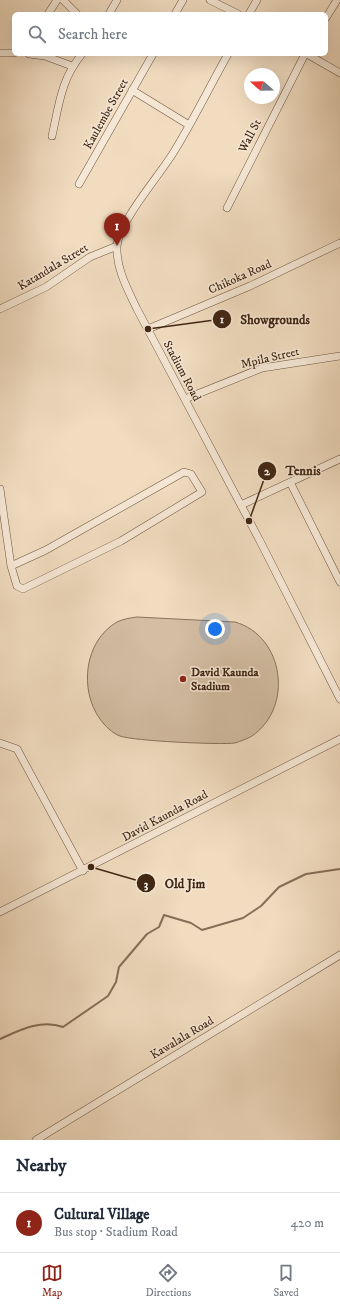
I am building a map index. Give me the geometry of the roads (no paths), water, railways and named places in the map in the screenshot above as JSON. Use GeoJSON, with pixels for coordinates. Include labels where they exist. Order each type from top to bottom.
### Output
{"type":"FeatureCollection","features":[{"type":"Feature","properties":{"kind":"street"},"geometry":{"type":"LineString","coordinates":[[49,12],[57,0]]}},
{"type":"Feature","properties":{"kind":"street"},"geometry":{"type":"LineString","coordinates":[[63,0],[75,12]]}},
{"type":"Feature","properties":{"kind":"street"},"geometry":{"type":"LineString","coordinates":[[110,12],[117,0]]}},
{"type":"Feature","properties":{"kind":"street"},"geometry":{"type":"LineString","coordinates":[[176,12],[183,0]]}},
{"type":"Feature","properties":{"kind":"street"},"geometry":{"type":"LineString","coordinates":[[210,0],[234,12]]}},
{"type":"Feature","properties":{"kind":"street"},"geometry":{"type":"LineString","coordinates":[[251,12],[257,0]]}},
{"type":"Feature","properties":{"kind":"street"},"geometry":{"type":"LineString","coordinates":[[328,15],[337,0]]}},
{"type":"Feature","properties":{"kind":"street"},"geometry":{"type":"LineString","coordinates":[[0,53],[12,53]]}},
{"type":"Feature","properties":{"kind":"street"},"geometry":{"type":"LineString","coordinates":[[45,56],[72,66]]}},
{"type":"Feature","properties":{"kind":"street"},"geometry":{"type":"LineString","coordinates":[[52,136],[64,83],[72,66],[80,56]]}},
{"type":"Feature","properties":{"kind":"street","name":"Kaulembe Street"},"geometry":{"type":"LineString","coordinates":[[79,184],[152,56]]}},
{"type":"Feature","properties":{"kind":"street","name":"Stadium Road"},"geometry":{"type":"LineString","coordinates":[[227,56],[162,172],[128,219],[120,235],[117,246],[118,261],[124,280],[148,329],[241,505],[340,699]]}},
{"type":"Feature","properties":{"kind":"street","name":"Wall St"},"geometry":{"type":"LineString","coordinates":[[227,208],[305,56]]}},
{"type":"Feature","properties":{"kind":"street"},"geometry":{"type":"LineString","coordinates":[[310,56],[340,73]]}},
{"type":"Feature","properties":{"kind":"street"},"geometry":{"type":"LineString","coordinates":[[132,90],[189,125]]}},
{"type":"Feature","properties":{"kind":"street","name":"Chikoka Road"},"geometry":{"type":"LineString","coordinates":[[148,329],[250,286],[340,243]]}},
{"type":"Feature","properties":{"kind":"street","name":"Katandala Street"},"geometry":{"type":"LineString","coordinates":[[0,309],[46,287],[90,257],[117,246]]}},
{"type":"Feature","properties":{"kind":"street","name":"Mpila Street"},"geometry":{"type":"LineString","coordinates":[[184,399],[262,368],[340,356]]}},
{"type":"Feature","properties":{"kind":"street"},"geometry":{"type":"LineString","coordinates":[[241,505],[340,459]]}},
{"type":"Feature","properties":{"kind":"street"},"geometry":{"type":"LineString","coordinates":[[0,489],[11,566],[17,586],[23,589],[122,541],[202,492],[191,474],[184,472],[46,550],[11,566]]}},
{"type":"Feature","properties":{"kind":"street"},"geometry":{"type":"LineString","coordinates":[[290,482],[340,582]]}},
{"type":"Feature","properties":{"kind":"street","name":"David Kaunda Road"},"geometry":{"type":"LineString","coordinates":[[0,912],[340,739]]}},
{"type":"Feature","properties":{"kind":"street"},"geometry":{"type":"LineString","coordinates":[[0,743],[17,749],[83,871]]}},
{"type":"Feature","properties":{"kind":"street","name":"Kawalala Road"},"geometry":{"type":"LineString","coordinates":[[36,1140],[340,956]]}},
{"type":"Feature","properties":{"kind":"waterway"},"geometry":{"type":"LineString","coordinates":[[0,1039],[23,1029],[39,1025],[47,1024],[63,1027],[108,996],[116,982],[119,967],[147,934],[159,927],[164,915],[191,923],[202,930],[243,918],[261,906],[279,887],[306,874],[340,869]]}},
{"type":"Feature","properties":{"kind":"place","name":"Cultural Village"},"geometry":{"type":"Point","coordinates":[117,246]}},
{"type":"Feature","properties":{"kind":"place","name":"Showgrounds"},"geometry":{"type":"Point","coordinates":[148,329]}},
{"type":"Feature","properties":{"kind":"place","name":"Tennis"},"geometry":{"type":"Point","coordinates":[249,521]}},
{"type":"Feature","properties":{"kind":"place","name":"David Kaunda Stadium"},"geometry":{"type":"Point","coordinates":[183,679]}},
{"type":"Feature","properties":{"kind":"place","name":"Old Jim"},"geometry":{"type":"Point","coordinates":[91,867]}}]}
